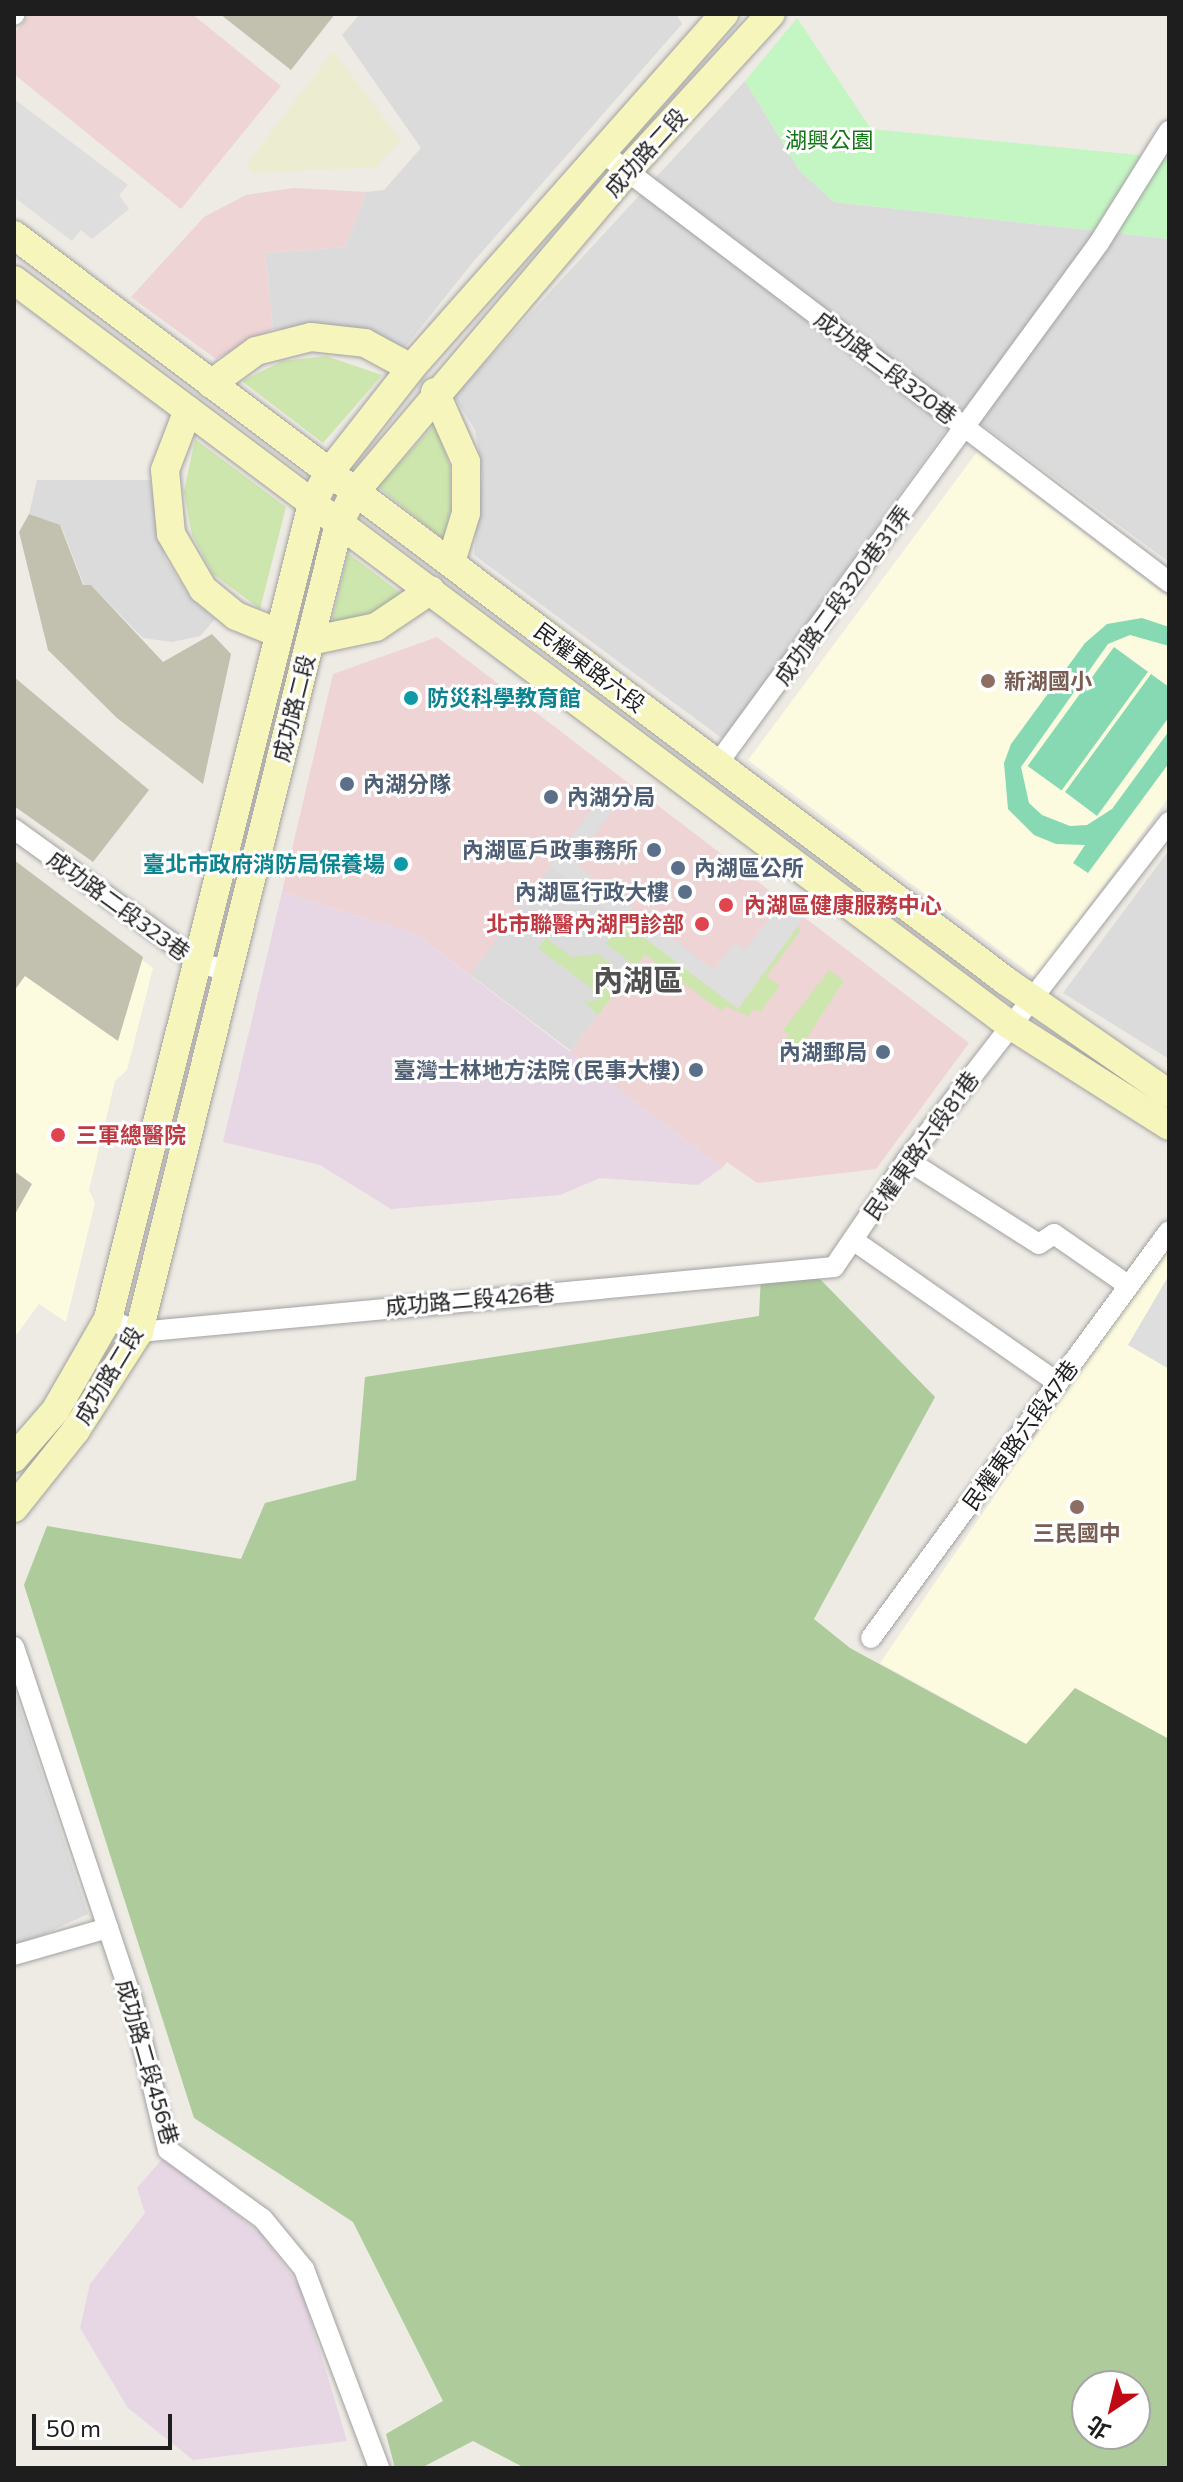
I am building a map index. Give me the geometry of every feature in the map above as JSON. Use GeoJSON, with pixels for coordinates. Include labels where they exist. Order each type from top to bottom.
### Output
{"type":"FeatureCollection","features":[{"type":"Feature","properties":{"kind":"main road","name":"成功路二段"},"geometry":{"type":"LineString","coordinates":[[14,1458],[55,1411],[108,1319],[199,963],[276,632],[312,504],[328,474],[411,368],[724,14]]}},
{"type":"Feature","properties":{"kind":"main road","name":"成功路二段"},"geometry":{"type":"LineString","coordinates":[[14,1508],[76,1430],[139,1332],[339,524],[354,493],[435,392],[626,172],[771,14]]}},
{"type":"Feature","properties":{"kind":"main road","name":"民權東路六段"},"geometry":{"type":"LineString","coordinates":[[14,235],[1033,1001],[1169,1094]]}},
{"type":"Feature","properties":{"kind":"main road","name":"民權東路六段"},"geometry":{"type":"LineString","coordinates":[[14,280],[1010,1025],[1169,1126]]}},
{"type":"Feature","properties":{"kind":"main road"},"geometry":{"type":"LineString","coordinates":[[211,384],[256,351],[311,337],[365,343],[411,368]]}},
{"type":"Feature","properties":{"kind":"main road"},"geometry":{"type":"LineString","coordinates":[[435,392],[454,426],[466,462],[466,513],[451,562]]}},
{"type":"Feature","properties":{"kind":"main road"},"geometry":{"type":"LineString","coordinates":[[188,410],[165,470],[171,534],[203,589],[236,616],[276,632]]}},
{"type":"Feature","properties":{"kind":"main road"},"geometry":{"type":"LineString","coordinates":[[310,641],[376,627],[431,590]]}},
{"type":"Feature","properties":{"kind":"street","name":"成功路二段320巷31弄"},"geometry":{"type":"LineString","coordinates":[[718,763],[1099,243],[1169,131]]}},
{"type":"Feature","properties":{"kind":"street","name":"成功路二段320巷"},"geometry":{"type":"LineString","coordinates":[[602,152],[1169,582]]}},
{"type":"Feature","properties":{"kind":"street","name":"民權東路六段81巷"},"geometry":{"type":"LineString","coordinates":[[834,1267],[907,1160],[1169,822]]}},
{"type":"Feature","properties":{"kind":"street","name":"成功路二段323巷"},"geometry":{"type":"LineString","coordinates":[[14,829],[199,963],[229,971]]}},
{"type":"Feature","properties":{"kind":"street"},"geometry":{"type":"LineString","coordinates":[[907,1160],[1039,1244],[1054,1234],[1129,1286]]}},
{"type":"Feature","properties":{"kind":"street","name":"民權東路六段47巷"},"geometry":{"type":"LineString","coordinates":[[871,1638],[1169,1231]]}},
{"type":"Feature","properties":{"kind":"street"},"geometry":{"type":"LineString","coordinates":[[853,1240],[1058,1383]]}},
{"type":"Feature","properties":{"kind":"street","name":"成功路二段426巷"},"geometry":{"type":"LineString","coordinates":[[108,1319],[139,1332],[834,1267]]}},
{"type":"Feature","properties":{"kind":"street","name":"成功路二段456巷"},"geometry":{"type":"LineString","coordinates":[[14,1647],[132,1999],[168,2150],[263,2219],[304,2269],[379,2468]]}},
{"type":"Feature","properties":{"kind":"street"},"geometry":{"type":"LineString","coordinates":[[14,1955],[108,1928]]}},
{"type":"Feature","properties":{"kind":"shaded area"},"geometry":{"type":"Polygon","coordinates":[[[30,14],[192,14],[281,86],[181,209],[14,74],[14,34],[30,14]]]}},
{"type":"Feature","properties":{"kind":"shaded area"},"geometry":{"type":"Polygon","coordinates":[[[220,14],[335,14],[291,70],[220,14]]]}},
{"type":"Feature","properties":{"kind":"shaded area"},"geometry":{"type":"Polygon","coordinates":[[[360,14],[676,14],[682,24],[473,262],[403,350],[368,332],[273,329],[265,253],[345,247],[366,192],[384,190],[421,148],[342,35],[360,14]]]}},
{"type":"Feature","properties":{"kind":"shaded area"},"geometry":{"type":"Polygon","coordinates":[[[745,81],[800,171],[834,202],[1169,239],[1169,562],[961,409],[723,739],[474,555],[482,474],[475,430],[454,396],[745,81]]]}},
{"type":"Feature","properties":{"kind":"shaded area"},"geometry":{"type":"Polygon","coordinates":[[[14,99],[128,185],[119,195],[129,209],[92,239],[81,230],[72,241],[14,197],[14,99]]]}},
{"type":"Feature","properties":{"kind":"shaded area"},"geometry":{"type":"Polygon","coordinates":[[[294,188],[366,192],[345,247],[265,253],[273,329],[216,359],[131,297],[204,217],[246,195],[294,188]]]}},
{"type":"Feature","properties":{"kind":"shaded area","name":"新湖國小"},"geometry":{"type":"Polygon","coordinates":[[[977,452],[1169,598],[1169,797],[1036,978],[748,760],[977,452]]]}},
{"type":"Feature","properties":{"kind":"shaded area"},"geometry":{"type":"Polygon","coordinates":[[[37,480],[150,480],[165,558],[190,598],[215,619],[200,636],[172,642],[143,638],[92,586],[84,585],[61,526],[29,514],[37,480]]]}},
{"type":"Feature","properties":{"kind":"shaded area"},"geometry":{"type":"Polygon","coordinates":[[[29,514],[60,525],[83,585],[91,585],[163,662],[212,634],[231,654],[203,784],[117,718],[48,650],[19,532],[29,514]]]}},
{"type":"Feature","properties":{"kind":"shaded area"},"geometry":{"type":"Polygon","coordinates":[[[437,637],[969,1043],[876,1169],[757,1183],[727,1162],[722,1168],[570,1052],[652,944],[551,867],[470,975],[416,934],[282,892],[333,674],[437,637]]]}},
{"type":"Feature","properties":{"kind":"shaded area"},"geometry":{"type":"Polygon","coordinates":[[[14,677],[149,790],[93,862],[14,806],[14,677]]]}},
{"type":"Feature","properties":{"kind":"shaded area"},"geometry":{"type":"Polygon","coordinates":[[[612,781],[627,792],[578,856],[580,868],[714,970],[735,943],[745,950],[783,901],[804,917],[738,1009],[550,866],[612,781]]]}},
{"type":"Feature","properties":{"kind":"shaded area"},"geometry":{"type":"Polygon","coordinates":[[[1169,850],[1169,1059],[1063,993],[1169,850]]]}},
{"type":"Feature","properties":{"kind":"shaded area"},"geometry":{"type":"Polygon","coordinates":[[[14,860],[143,957],[118,1041],[25,976],[14,991],[14,860]]]}},
{"type":"Feature","properties":{"kind":"shaded area","name":"三軍總醫院"},"geometry":{"type":"Polygon","coordinates":[[[14,866],[153,968],[127,1070],[115,1081],[89,1190],[95,1203],[66,1322],[39,1304],[14,1338],[14,866]]]}},
{"type":"Feature","properties":{"kind":"shaded area"},"geometry":{"type":"Polygon","coordinates":[[[550,866],[652,943],[571,1051],[469,974],[550,866]]]}},
{"type":"Feature","properties":{"kind":"shaded area"},"geometry":{"type":"Polygon","coordinates":[[[282,892],[416,934],[722,1168],[698,1185],[600,1178],[560,1195],[391,1209],[320,1165],[223,1142],[282,892]]]}},
{"type":"Feature","properties":{"kind":"shaded area"},"geometry":{"type":"Polygon","coordinates":[[[14,1171],[32,1184],[14,1216],[14,1171]]]}},
{"type":"Feature","properties":{"kind":"shaded area","name":"三民國中"},"geometry":{"type":"Polygon","coordinates":[[[1169,1241],[1169,1739],[1075,1688],[1027,1744],[880,1663],[1169,1241]]]}},
{"type":"Feature","properties":{"kind":"shaded area"},"geometry":{"type":"Polygon","coordinates":[[[1169,1275],[1169,1369],[1128,1345],[1169,1275]]]}},
{"type":"Feature","properties":{"kind":"shaded area"},"geometry":{"type":"Polygon","coordinates":[[[14,1690],[88,1914],[14,1948],[14,1690]]]}},
{"type":"Feature","properties":{"kind":"shaded area"},"geometry":{"type":"Polygon","coordinates":[[[164,2157],[260,2233],[301,2288],[347,2441],[193,2460],[128,2408],[80,2328],[90,2284],[145,2213],[137,2188],[164,2157]]]}},
{"type":"Feature","properties":{"kind":"green space","name":"湖興公園"},"geometry":{"type":"Polygon","coordinates":[[[797,18],[871,129],[1169,158],[1169,239],[834,202],[800,171],[745,81],[797,18]]]}},
{"type":"Feature","properties":{"kind":"green space"},"geometry":{"type":"Polygon","coordinates":[[[333,51],[401,140],[376,167],[252,173],[247,164],[333,51]]]}},
{"type":"Feature","properties":{"kind":"green space"},"geometry":{"type":"Polygon","coordinates":[[[326,356],[382,375],[323,443],[242,381],[282,361],[326,356]]]}},
{"type":"Feature","properties":{"kind":"green space"},"geometry":{"type":"Polygon","coordinates":[[[435,424],[450,466],[451,510],[443,539],[378,487],[435,424]]]}},
{"type":"Feature","properties":{"kind":"green space"},"geometry":{"type":"Polygon","coordinates":[[[195,439],[286,507],[260,609],[213,574],[192,535],[184,492],[195,439]]]}},
{"type":"Feature","properties":{"kind":"green space"},"geometry":{"type":"Polygon","coordinates":[[[348,553],[402,594],[374,612],[331,624],[348,553]]]}},
{"type":"Feature","properties":{"kind":"green space"},"geometry":{"type":"Polygon","coordinates":[[[1142,618],[1169,627],[1169,646],[1130,635],[1108,644],[1021,767],[1029,803],[1042,815],[1070,826],[1087,825],[1112,809],[1169,731],[1169,763],[1088,873],[1073,863],[1085,845],[1056,844],[1034,835],[1008,809],[1004,763],[1011,744],[1085,643],[1107,624],[1142,618]]]}},
{"type":"Feature","properties":{"kind":"green space"},"geometry":{"type":"Polygon","coordinates":[[[1114,647],[1148,672],[1062,791],[1028,766],[1114,647]]]}},
{"type":"Feature","properties":{"kind":"green space"},"geometry":{"type":"Polygon","coordinates":[[[1151,674],[1169,687],[1169,717],[1097,816],[1065,792],[1151,674]]]}},
{"type":"Feature","properties":{"kind":"green space"},"geometry":{"type":"Polygon","coordinates":[[[623,921],[738,1009],[797,927],[801,930],[767,976],[780,986],[760,1012],[754,1009],[748,1016],[725,1006],[721,1011],[645,955],[636,966],[606,944],[623,921]]]}},
{"type":"Feature","properties":{"kind":"green space"},"geometry":{"type":"Polygon","coordinates":[[[546,938],[572,957],[598,954],[614,966],[595,991],[538,948],[546,938]]]}},
{"type":"Feature","properties":{"kind":"green space"},"geometry":{"type":"Polygon","coordinates":[[[829,970],[844,981],[797,1053],[783,1043],[789,1035],[783,1030],[829,970]]]}},
{"type":"Feature","properties":{"kind":"green space"},"geometry":{"type":"Polygon","coordinates":[[[615,974],[624,981],[598,1015],[583,1000],[594,1002],[615,974]]]}},
{"type":"Feature","properties":{"kind":"green space"},"geometry":{"type":"Polygon","coordinates":[[[761,1275],[817,1276],[935,1397],[814,1619],[850,1648],[1026,1744],[1075,1688],[1169,1739],[1169,2468],[525,2468],[473,2441],[421,2468],[395,2468],[386,2434],[443,2401],[353,2222],[194,2118],[24,1585],[47,1526],[241,1559],[265,1503],[356,1480],[365,1377],[759,1316],[761,1275]]]}},
{"type":"Feature","properties":{"kind":"place","name":"新湖國小"},"geometry":{"type":"Point","coordinates":[988,681]}},
{"type":"Feature","properties":{"kind":"place","name":"防災科學教育館"},"geometry":{"type":"Point","coordinates":[411,698]}},
{"type":"Feature","properties":{"kind":"place","name":"內湖分隊"},"geometry":{"type":"Point","coordinates":[347,784]}},
{"type":"Feature","properties":{"kind":"place","name":"內湖分局"},"geometry":{"type":"Point","coordinates":[551,797]}},
{"type":"Feature","properties":{"kind":"place","name":"內湖區戶政事務所"},"geometry":{"type":"Point","coordinates":[654,850]}},
{"type":"Feature","properties":{"kind":"place","name":"臺北市政府消防局保養場"},"geometry":{"type":"Point","coordinates":[401,864]}},
{"type":"Feature","properties":{"kind":"place","name":"內湖區公所"},"geometry":{"type":"Point","coordinates":[678,868]}},
{"type":"Feature","properties":{"kind":"place","name":"內湖區行政大樓"},"geometry":{"type":"Point","coordinates":[685,892]}},
{"type":"Feature","properties":{"kind":"place","name":"內湖區健康服務中心"},"geometry":{"type":"Point","coordinates":[726,905]}},
{"type":"Feature","properties":{"kind":"place","name":"北市聯醫內湖門診部"},"geometry":{"type":"Point","coordinates":[702,924]}},
{"type":"Feature","properties":{"kind":"place","name":"內湖郵局"},"geometry":{"type":"Point","coordinates":[883,1052]}},
{"type":"Feature","properties":{"kind":"place","name":"臺灣士林地方法院 (民事大樓)"},"geometry":{"type":"Point","coordinates":[696,1070]}},
{"type":"Feature","properties":{"kind":"place","name":"三軍總醫院"},"geometry":{"type":"Point","coordinates":[58,1135]}},
{"type":"Feature","properties":{"kind":"place","name":"三民國中"},"geometry":{"type":"Point","coordinates":[1077,1507]}},
{"type":"Feature","properties":{"kind":"district","name":"內湖區"},"geometry":{"type":"Point","coordinates":[638,979]}}]}
